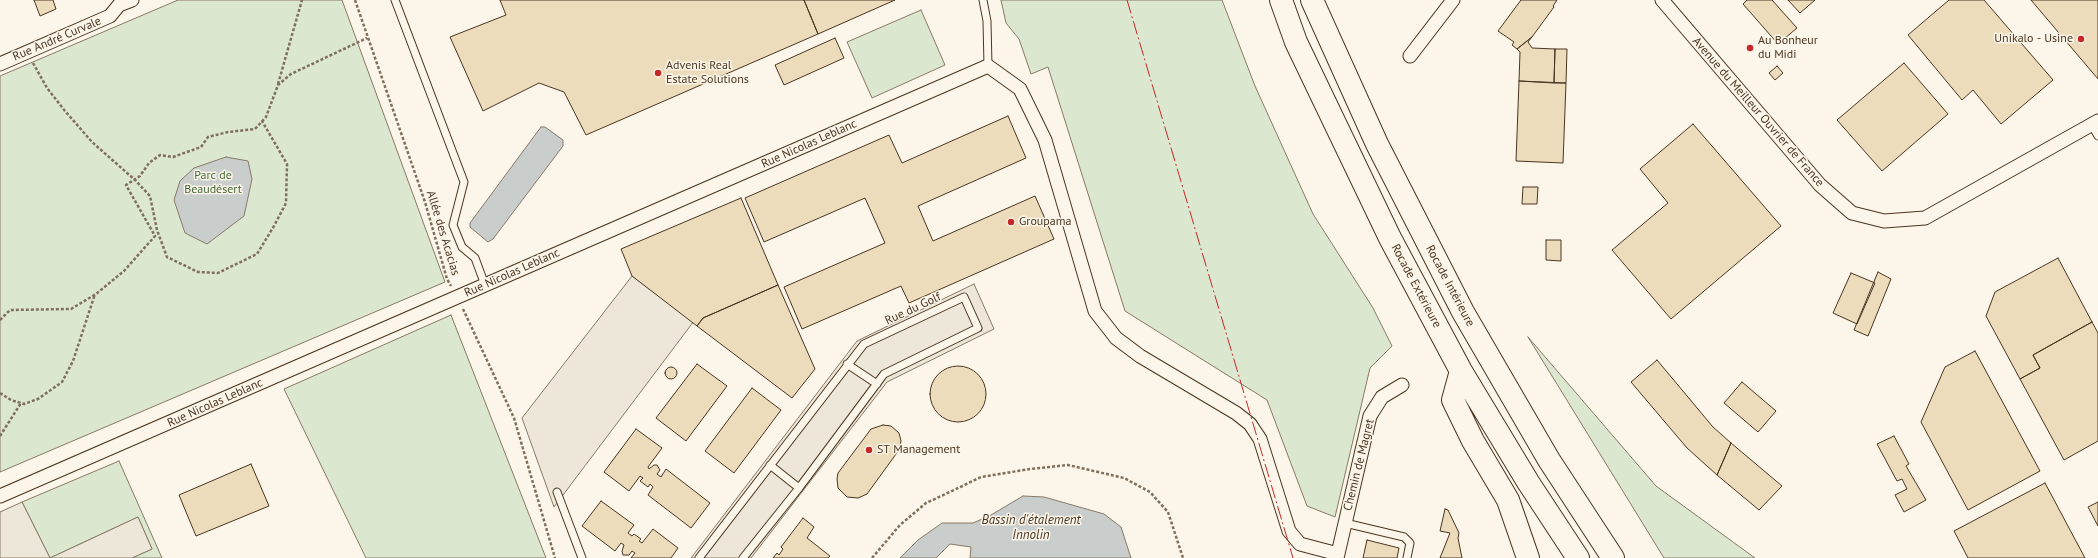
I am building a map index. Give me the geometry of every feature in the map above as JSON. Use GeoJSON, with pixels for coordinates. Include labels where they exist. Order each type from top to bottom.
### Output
{"type":"FeatureCollection","features":[{"type":"Feature","properties":{"kind":"highway","name":"Rocade Extérieure"},"geometry":{"type":"LineString","coordinates":[[1281,0],[1296,42],[1390,238],[1461,371],[1528,482],[1578,558]]}},
{"type":"Feature","properties":{"kind":"highway","name":"Rocade Intérieure"},"geometry":{"type":"LineString","coordinates":[[1312,0],[1377,144],[1463,312],[1549,460],[1613,558]]}},
{"type":"Feature","properties":{"kind":"highway"},"geometry":{"type":"LineString","coordinates":[[1461,371],[1453,400],[1472,441],[1508,500],[1528,558]]}},
{"type":"Feature","properties":{"kind":"street","name":"Rue André Curvale"},"geometry":{"type":"LineString","coordinates":[[0,64],[110,16],[119,6],[132,0]]}},
{"type":"Feature","properties":{"kind":"street"},"geometry":{"type":"LineString","coordinates":[[1410,56],[1453,0]]}},
{"type":"Feature","properties":{"kind":"street","name":"Avenue du Meilleur Ouvrier de France"},"geometry":{"type":"LineString","coordinates":[[1662,0],[1820,185],[1852,213],[1884,221],[1925,218],[2095,122]]}},
{"type":"Feature","properties":{"kind":"street","name":"Rue Nicolas Leblanc"},"geometry":{"type":"LineString","coordinates":[[0,496],[988,66]]}},
{"type":"Feature","properties":{"kind":"street"},"geometry":{"type":"LineString","coordinates":[[988,66],[1020,89],[1045,140],[1095,310],[1116,338],[1140,356],[1236,413],[1250,424],[1260,438],[1289,531],[1300,544],[1338,556]]}},
{"type":"Feature","properties":{"kind":"street","name":"Chemin de Magret"},"geometry":{"type":"LineString","coordinates":[[1338,556],[1370,416],[1382,397],[1402,385]]}},
{"type":"Feature","properties":{"kind":"lane"},"geometry":{"type":"LineString","coordinates":[[395,0],[464,182],[453,225],[462,247],[475,258],[485,285]]}},
{"type":"Feature","properties":{"kind":"lane"},"geometry":{"type":"LineString","coordinates":[[983,0],[988,21],[988,66]]}},
{"type":"Feature","properties":{"kind":"lane"},"geometry":{"type":"LineString","coordinates":[[2095,122],[2098,136]]}},
{"type":"Feature","properties":{"kind":"lane","name":"Rue du Golf"},"geometry":{"type":"LineString","coordinates":[[699,558],[847,364],[864,344],[964,297],[978,328],[884,374],[877,384]]}},
{"type":"Feature","properties":{"kind":"lane"},"geometry":{"type":"LineString","coordinates":[[743,558],[800,488],[877,384],[847,364]]}},
{"type":"Feature","properties":{"kind":"lane"},"geometry":{"type":"LineString","coordinates":[[770,465],[800,488]]}},
{"type":"Feature","properties":{"kind":"lane"},"geometry":{"type":"LineString","coordinates":[[557,492],[582,558]]}},
{"type":"Feature","properties":{"kind":"lane"},"geometry":{"type":"LineString","coordinates":[[1345,523],[1404,537],[1410,543],[1407,558]]}},
{"type":"Feature","properties":{"kind":"path"},"geometry":{"type":"LineString","coordinates":[[0,320],[10,310],[71,309],[96,294],[124,271],[155,236],[126,185],[140,176],[149,163],[160,155],[173,157],[201,147],[208,137],[228,132],[255,129],[266,117],[278,85],[302,0]]}},
{"type":"Feature","properties":{"kind":"path","name":"Allée des Acacias"},"geometry":{"type":"LineString","coordinates":[[355,0],[425,202],[446,279],[458,297],[514,418],[555,558]]}},
{"type":"Feature","properties":{"kind":"path"},"geometry":{"type":"LineString","coordinates":[[278,85],[291,74],[367,38]]}},
{"type":"Feature","properties":{"kind":"path"},"geometry":{"type":"LineString","coordinates":[[28,52],[46,88],[65,111],[92,142],[135,180],[150,196],[157,230],[167,256],[198,272],[218,273],[256,254],[274,226],[286,203],[287,164],[262,121]]}},
{"type":"Feature","properties":{"kind":"path"},"geometry":{"type":"LineString","coordinates":[[0,392],[24,404],[38,399],[62,382],[73,361],[96,294]]}},
{"type":"Feature","properties":{"kind":"path"},"geometry":{"type":"LineString","coordinates":[[0,436],[21,403]]}},
{"type":"Feature","properties":{"kind":"path"},"geometry":{"type":"LineString","coordinates":[[872,558],[900,524],[926,503],[981,478],[1030,469],[1068,465],[1124,478],[1150,492],[1168,512],[1183,558]]}},
{"type":"Feature","properties":{"kind":"green space","name":"Parc de Beaudésert"},"geometry":{"type":"Polygon","coordinates":[[[178,0],[342,0],[445,282],[0,472],[0,76],[178,0]]]}},
{"type":"Feature","properties":{"kind":"green space"},"geometry":{"type":"Polygon","coordinates":[[[1001,0],[1222,0],[1255,86],[1313,214],[1373,308],[1392,346],[1370,368],[1335,517],[1307,506],[1267,400],[1125,311],[1048,67],[1031,74],[1019,39],[1006,23],[1001,0]]]}},
{"type":"Feature","properties":{"kind":"green space"},"geometry":{"type":"Polygon","coordinates":[[[921,10],[945,65],[872,98],[847,42],[921,10]]]}},
{"type":"Feature","properties":{"kind":"green space"},"geometry":{"type":"Polygon","coordinates":[[[451,315],[546,558],[366,558],[284,389],[451,315]]]}},
{"type":"Feature","properties":{"kind":"green space"},"geometry":{"type":"Polygon","coordinates":[[[1528,337],[1656,486],[1755,558],[1664,558],[1528,337]]]}},
{"type":"Feature","properties":{"kind":"green space"},"geometry":{"type":"Polygon","coordinates":[[[119,461],[162,558],[132,558],[152,549],[138,517],[50,558],[22,502],[119,461]]]}},
{"type":"Feature","properties":{"kind":"shaded area"},"geometry":{"type":"Polygon","coordinates":[[[632,276],[694,321],[554,507],[522,418],[632,276]]]}},
{"type":"Feature","properties":{"kind":"shaded area"},"geometry":{"type":"Polygon","coordinates":[[[974,284],[994,329],[887,382],[751,558],[691,558],[857,341],[974,284]]]}},
{"type":"Feature","properties":{"kind":"shaded area"},"geometry":{"type":"Polygon","coordinates":[[[22,502],[50,558],[0,558],[0,512],[22,502]]]}},
{"type":"Feature","properties":{"kind":"shaded area"},"geometry":{"type":"Polygon","coordinates":[[[138,517],[152,549],[132,558],[50,558],[138,517]]]}},
{"type":"Feature","properties":{"kind":"water"},"geometry":{"type":"Polygon","coordinates":[[[541,127],[545,127],[563,140],[563,146],[493,239],[488,242],[470,227],[470,223],[541,127]]]}},
{"type":"Feature","properties":{"kind":"water"},"geometry":{"type":"Polygon","coordinates":[[[226,157],[248,161],[252,179],[244,216],[207,244],[185,233],[174,200],[180,181],[194,168],[226,157]]]}},
{"type":"Feature","properties":{"kind":"water","name":"Bassin d'étalement Innolin"},"geometry":{"type":"Polygon","coordinates":[[[1023,496],[1044,497],[1104,514],[1121,527],[1131,558],[970,558],[971,547],[950,544],[936,558],[900,558],[918,540],[942,523],[973,523],[991,515],[1023,496]]]}},
{"type":"Feature","properties":{"kind":"building"},"geometry":{"type":"Polygon","coordinates":[[[34,0],[53,0],[56,9],[40,16],[34,0]]]}},
{"type":"Feature","properties":{"kind":"building"},"geometry":{"type":"Polygon","coordinates":[[[500,0],[804,0],[818,34],[586,135],[564,92],[539,83],[483,111],[450,37],[506,15],[500,0]]]}},
{"type":"Feature","properties":{"kind":"building"},"geometry":{"type":"Polygon","coordinates":[[[804,0],[895,0],[818,34],[804,0]]]}},
{"type":"Feature","properties":{"kind":"building"},"geometry":{"type":"Polygon","coordinates":[[[1521,0],[1557,0],[1553,6],[1554,7],[1532,37],[1517,49],[1512,45],[1514,42],[1498,31],[1521,0]]]}},
{"type":"Feature","properties":{"kind":"building"},"geometry":{"type":"Polygon","coordinates":[[[1747,0],[1772,0],[1797,28],[1778,44],[1743,4],[1747,0]]]}},
{"type":"Feature","properties":{"kind":"building"},"geometry":{"type":"Polygon","coordinates":[[[1788,0],[1815,0],[1800,13],[1788,0]]]}},
{"type":"Feature","properties":{"kind":"building"},"geometry":{"type":"Polygon","coordinates":[[[1949,0],[1984,0],[2053,80],[2001,124],[1973,90],[1962,100],[1908,35],[1949,0]]]}},
{"type":"Feature","properties":{"kind":"building","name":"Unikalo - Usine"},"geometry":{"type":"Polygon","coordinates":[[[2031,0],[2098,0],[2098,79],[2031,0]]]}},
{"type":"Feature","properties":{"kind":"building"},"geometry":{"type":"Polygon","coordinates":[[[1532,37],[1528,42],[1532,48],[1555,49],[1554,83],[1519,81],[1520,52],[1517,49],[1532,37]]]}},
{"type":"Feature","properties":{"kind":"building"},"geometry":{"type":"Polygon","coordinates":[[[835,38],[844,58],[784,85],[775,65],[835,38]]]}},
{"type":"Feature","properties":{"kind":"building"},"geometry":{"type":"Polygon","coordinates":[[[1555,49],[1567,49],[1566,83],[1554,83],[1555,49]]]}},
{"type":"Feature","properties":{"kind":"building"},"geometry":{"type":"Polygon","coordinates":[[[1904,63],[1948,114],[1882,171],[1837,120],[1904,63]]]}},
{"type":"Feature","properties":{"kind":"building"},"geometry":{"type":"Polygon","coordinates":[[[1777,66],[1783,73],[1775,80],[1769,73],[1777,66]]]}},
{"type":"Feature","properties":{"kind":"building"},"geometry":{"type":"Polygon","coordinates":[[[1519,81],[1566,83],[1563,163],[1516,161],[1519,81]]]}},
{"type":"Feature","properties":{"kind":"building","name":"Groupama"},"geometry":{"type":"Polygon","coordinates":[[[1008,116],[1026,158],[918,206],[933,241],[1035,196],[1054,239],[909,303],[901,286],[802,329],[784,287],[885,243],[865,198],[764,242],[745,198],[889,135],[902,163],[1008,116]]]}},
{"type":"Feature","properties":{"kind":"building"},"geometry":{"type":"Polygon","coordinates":[[[1693,124],[1781,226],[1671,319],[1612,250],[1668,203],[1640,169],[1693,124]]]}},
{"type":"Feature","properties":{"kind":"building"},"geometry":{"type":"Polygon","coordinates":[[[1523,187],[1538,187],[1537,204],[1522,204],[1523,187]]]}},
{"type":"Feature","properties":{"kind":"building"},"geometry":{"type":"Polygon","coordinates":[[[741,198],[778,285],[703,318],[697,326],[632,276],[621,249],[741,198]]]}},
{"type":"Feature","properties":{"kind":"building"},"geometry":{"type":"Polygon","coordinates":[[[1546,240],[1561,240],[1561,261],[1546,260],[1546,240]]]}},
{"type":"Feature","properties":{"kind":"building"},"geometry":{"type":"Polygon","coordinates":[[[2058,258],[2092,322],[2033,355],[2040,368],[2020,379],[1986,316],[1995,292],[2058,258]]]}},
{"type":"Feature","properties":{"kind":"building"},"geometry":{"type":"Polygon","coordinates":[[[1878,272],[1891,279],[1868,336],[1854,330],[1878,272]]]}},
{"type":"Feature","properties":{"kind":"building"},"geometry":{"type":"Polygon","coordinates":[[[1851,273],[1875,283],[1857,324],[1833,313],[1851,273]]]}},
{"type":"Feature","properties":{"kind":"building"},"geometry":{"type":"Polygon","coordinates":[[[778,285],[815,369],[792,398],[697,326],[703,318],[778,285]]]}},
{"type":"Feature","properties":{"kind":"building"},"geometry":{"type":"Polygon","coordinates":[[[2092,322],[2098,333],[2098,441],[2064,460],[2020,379],[2040,368],[2033,355],[2092,322]]]}},
{"type":"Feature","properties":{"kind":"building"},"geometry":{"type":"Polygon","coordinates":[[[1975,351],[2040,471],[1968,510],[1921,422],[1945,367],[1975,351]]]}},
{"type":"Feature","properties":{"kind":"building"},"geometry":{"type":"Polygon","coordinates":[[[1657,360],[1713,427],[1731,443],[1717,475],[1687,448],[1631,382],[1657,360]]]}},
{"type":"Feature","properties":{"kind":"building"},"geometry":{"type":"Polygon","coordinates":[[[697,364],[727,386],[686,441],[656,418],[697,364]]]}},
{"type":"Feature","properties":{"kind":"building"},"geometry":{"type":"Polygon","coordinates":[[[952,366],[964,366],[974,370],[982,378],[986,388],[986,400],[982,410],[974,418],[964,422],[952,422],[942,418],[934,410],[930,400],[930,388],[934,378],[942,370],[952,366]]]}},
{"type":"Feature","properties":{"kind":"building"},"geometry":{"type":"Polygon","coordinates":[[[673,367],[676,368],[676,378],[669,379],[666,378],[665,371],[666,368],[673,367]]]}},
{"type":"Feature","properties":{"kind":"building"},"geometry":{"type":"Polygon","coordinates":[[[1742,382],[1776,411],[1758,432],[1724,403],[1742,382]]]}},
{"type":"Feature","properties":{"kind":"building"},"geometry":{"type":"Polygon","coordinates":[[[752,388],[781,410],[734,473],[705,451],[752,388]]]}},
{"type":"Feature","properties":{"kind":"building"},"geometry":{"type":"Polygon","coordinates":[[[883,425],[891,426],[899,433],[901,441],[899,450],[867,494],[858,498],[847,497],[838,488],[838,473],[871,429],[883,425]]]}},
{"type":"Feature","properties":{"kind":"building"},"geometry":{"type":"Polygon","coordinates":[[[636,429],[662,448],[648,467],[649,469],[654,465],[657,465],[660,470],[657,474],[661,477],[666,469],[710,503],[691,528],[648,495],[653,487],[650,484],[648,487],[640,481],[643,478],[640,476],[629,491],[604,472],[636,429]]]}},
{"type":"Feature","properties":{"kind":"building"},"geometry":{"type":"Polygon","coordinates":[[[1894,436],[1909,464],[1906,466],[1926,500],[1904,512],[1895,495],[1907,489],[1902,479],[1897,481],[1877,444],[1894,436]]]}},
{"type":"Feature","properties":{"kind":"building"},"geometry":{"type":"Polygon","coordinates":[[[1731,443],[1782,486],[1759,510],[1717,475],[1731,443]]]}},
{"type":"Feature","properties":{"kind":"building"},"geometry":{"type":"Polygon","coordinates":[[[251,464],[269,506],[196,536],[179,495],[251,464]]]}},
{"type":"Feature","properties":{"kind":"building"},"geometry":{"type":"Polygon","coordinates":[[[2045,483],[2085,558],[1968,558],[1954,531],[2045,483]]]}},
{"type":"Feature","properties":{"kind":"building"},"geometry":{"type":"Polygon","coordinates":[[[601,501],[634,525],[628,533],[632,536],[634,534],[641,539],[639,541],[642,543],[653,529],[678,548],[671,558],[631,558],[635,553],[632,551],[629,555],[623,555],[622,551],[624,545],[621,543],[615,551],[582,526],[601,501]]]}},
{"type":"Feature","properties":{"kind":"building"},"geometry":{"type":"Polygon","coordinates":[[[2098,502],[2098,526],[2088,507],[2098,502]]]}},
{"type":"Feature","properties":{"kind":"building"},"geometry":{"type":"Polygon","coordinates":[[[1445,509],[1448,510],[1459,533],[1458,538],[1462,558],[1440,558],[1450,533],[1440,531],[1445,509]]]}},
{"type":"Feature","properties":{"kind":"building"},"geometry":{"type":"Polygon","coordinates":[[[803,518],[814,527],[807,538],[830,556],[828,558],[773,558],[777,553],[779,555],[783,549],[781,547],[803,518]]]}},
{"type":"Feature","properties":{"kind":"building"},"geometry":{"type":"Polygon","coordinates":[[[1367,540],[1399,548],[1397,558],[1363,558],[1367,540]]]}},
{"type":"Feature","properties":{"kind":"power"},"geometry":{"type":"LineString","coordinates":[[1127,0],[1293,558]]}},
{"type":"Feature","properties":{"kind":"place","name":"Unikalo - Usine"},"geometry":{"type":"Point","coordinates":[2081,39]}},
{"type":"Feature","properties":{"kind":"place","name":"Au Bonheur du Midi"},"geometry":{"type":"Point","coordinates":[1750,48]}},
{"type":"Feature","properties":{"kind":"place","name":"Advenis Real Estate Solutions"},"geometry":{"type":"Point","coordinates":[658,73]}},
{"type":"Feature","properties":{"kind":"place","name":"Groupama"},"geometry":{"type":"Point","coordinates":[1011,222]}},
{"type":"Feature","properties":{"kind":"place","name":"ST Management"},"geometry":{"type":"Point","coordinates":[869,450]}}]}
